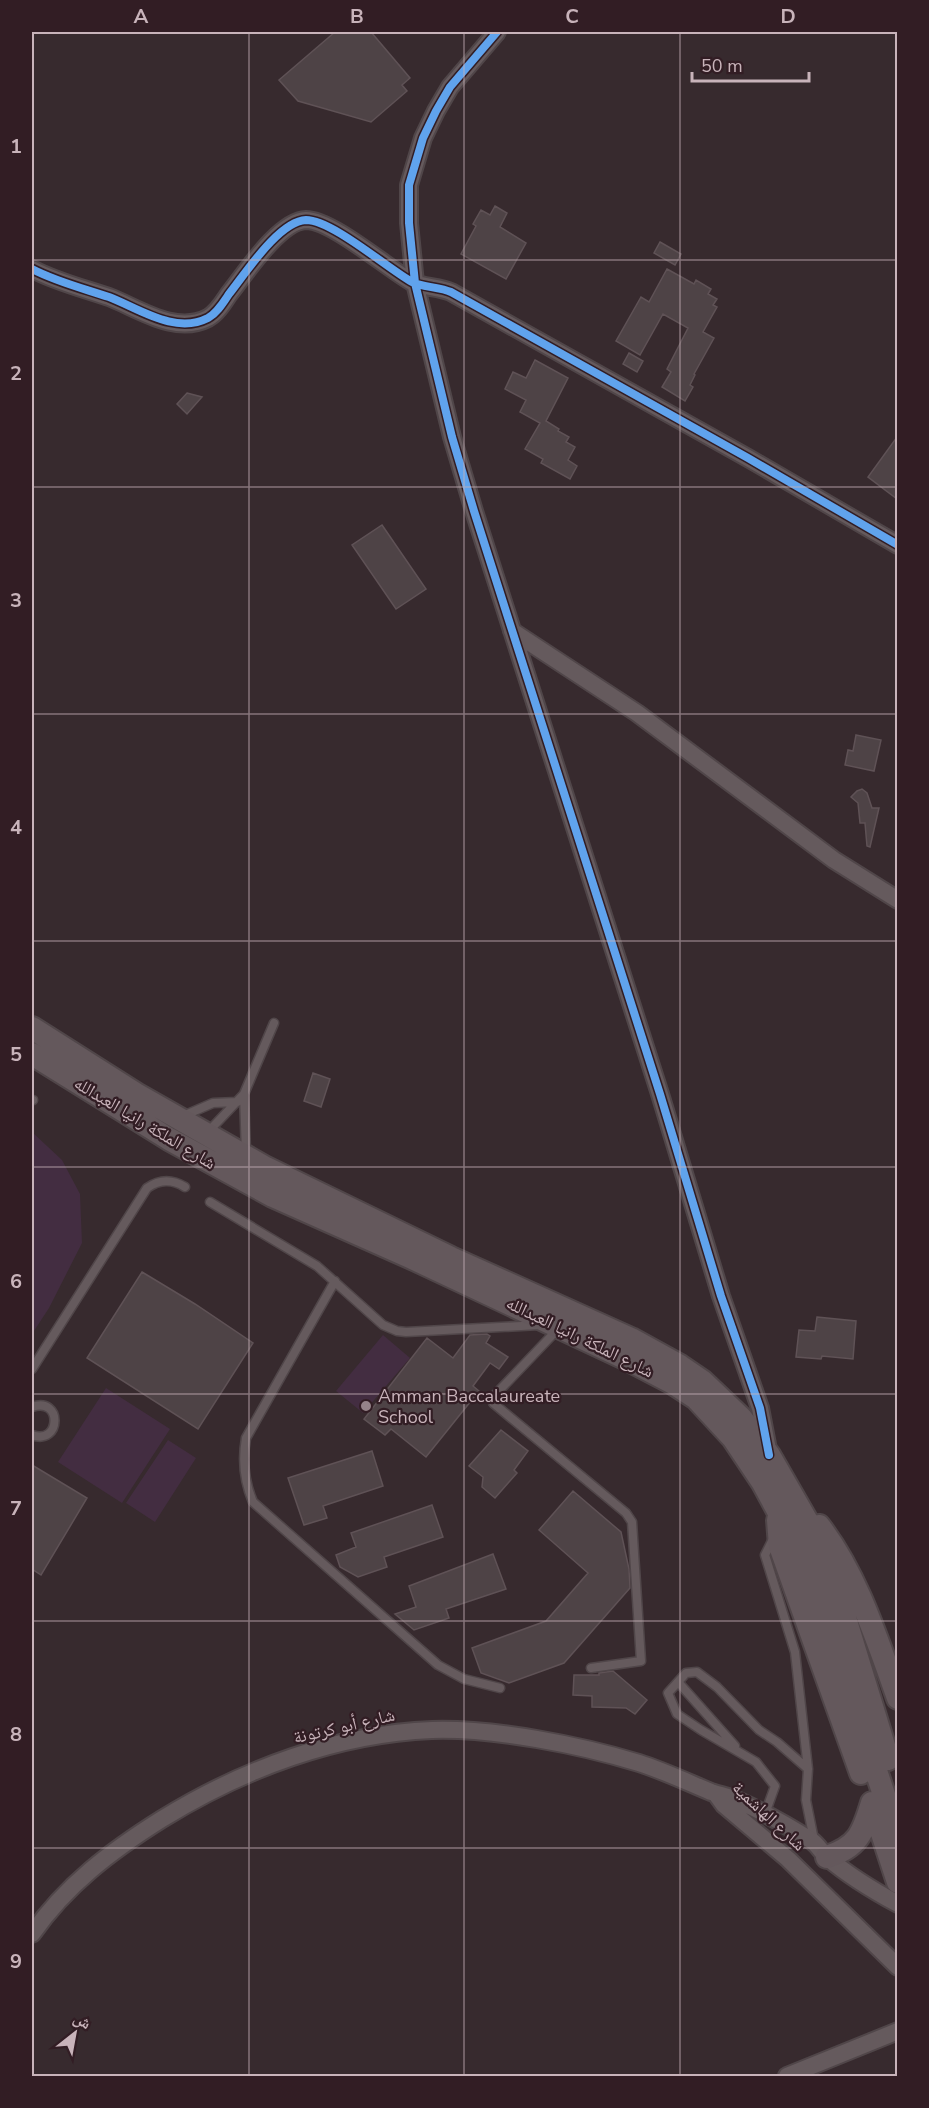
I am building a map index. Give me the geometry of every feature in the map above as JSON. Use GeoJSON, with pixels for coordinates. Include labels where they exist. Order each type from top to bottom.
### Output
{"type":"FeatureCollection","features":[{"type":"Feature","properties":{"kind":"main road","name":"شارع الملكة رانيا العبدالله"},"geometry":{"type":"LineString","coordinates":[[32,1028],[246,1158],[441,1253],[655,1351],[702,1381],[716,1393],[741,1418],[769,1455],[808,1523],[842,1608],[897,1789]]}},
{"type":"Feature","properties":{"kind":"main road","name":"شارع الملكة رانيا العبدالله"},"geometry":{"type":"LineString","coordinates":[[32,1053],[169,1139],[273,1196],[557,1325],[652,1371],[696,1398],[733,1438],[763,1483],[778,1520],[799,1550],[817,1593],[897,1837]]}},
{"type":"Feature","properties":{"kind":"main road"},"geometry":{"type":"LineString","coordinates":[[790,1489],[840,1557],[866,1612],[897,1698]]}},
{"type":"Feature","properties":{"kind":"main road"},"geometry":{"type":"LineString","coordinates":[[778,1520],[780,1546],[813,1659],[872,1803],[896,1872]]}},
{"type":"Feature","properties":{"kind":"main road"},"geometry":{"type":"LineString","coordinates":[[821,1850],[844,1852],[855,1842],[866,1824],[872,1803]]}},
{"type":"Feature","properties":{"kind":"street"},"geometry":{"type":"LineString","coordinates":[[497,32],[450,87],[423,138],[414,163],[409,185],[409,223],[415,284],[452,437],[660,1094],[721,1296],[760,1408],[769,1455]]}},
{"type":"Feature","properties":{"kind":"street"},"geometry":{"type":"LineString","coordinates":[[32,269],[52,280],[108,297],[168,321],[195,322],[208,318],[216,312],[280,232],[291,225],[308,220],[316,222],[333,230],[415,284],[440,287],[451,292],[729,447],[897,545]]}},
{"type":"Feature","properties":{"kind":"street"},"geometry":{"type":"LineString","coordinates":[[512,631],[638,713],[834,860],[897,900]]}},
{"type":"Feature","properties":{"kind":"street","name":"شارع أبو كرتونة"},"geometry":{"type":"LineString","coordinates":[[32,1934],[53,1904],[89,1871],[142,1832],[200,1797],[256,1770],[320,1749],[378,1737],[409,1732],[454,1730],[524,1738],[614,1756],[715,1793]]}},
{"type":"Feature","properties":{"kind":"street","name":"شارع الهاشمية"},"geometry":{"type":"LineString","coordinates":[[715,1793],[742,1802],[765,1815],[821,1850],[897,1904]]}},
{"type":"Feature","properties":{"kind":"street","name":"شارع الهاشمية"},"geometry":{"type":"LineString","coordinates":[[715,1793],[724,1805],[788,1859],[897,1967]]}},
{"type":"Feature","properties":{"kind":"street"},"geometry":{"type":"LineString","coordinates":[[787,2076],[897,2031]]}},
{"type":"Feature","properties":{"kind":"lane"},"geometry":{"type":"LineString","coordinates":[[205,1135],[244,1094],[274,1023]]}},
{"type":"Feature","properties":{"kind":"lane"},"geometry":{"type":"LineString","coordinates":[[244,1094],[246,1158]]}},
{"type":"Feature","properties":{"kind":"lane"},"geometry":{"type":"LineString","coordinates":[[178,1118],[213,1103],[237,1102]]}},
{"type":"Feature","properties":{"kind":"lane"},"geometry":{"type":"LineString","coordinates":[[32,1369],[147,1188],[158,1182],[170,1181],[185,1187]]}},
{"type":"Feature","properties":{"kind":"lane"},"geometry":{"type":"LineString","coordinates":[[210,1202],[317,1266],[378,1321],[397,1331],[557,1325]]}},
{"type":"Feature","properties":{"kind":"lane"},"geometry":{"type":"LineString","coordinates":[[335,1281],[246,1438],[243,1460],[253,1502],[438,1665],[464,1679],[500,1688]]}},
{"type":"Feature","properties":{"kind":"lane"},"geometry":{"type":"LineString","coordinates":[[557,1325],[531,1359],[494,1396],[493,1403],[626,1513],[632,1522],[641,1661],[591,1668]]}},
{"type":"Feature","properties":{"kind":"lane"},"geometry":{"type":"LineString","coordinates":[[32,1407],[46,1406],[55,1420],[52,1431],[42,1437],[32,1435]]}},
{"type":"Feature","properties":{"kind":"lane"},"geometry":{"type":"LineString","coordinates":[[778,1520],[765,1555],[795,1652],[808,1769],[806,1800],[821,1850]]}},
{"type":"Feature","properties":{"kind":"lane"},"geometry":{"type":"LineString","coordinates":[[795,1652],[813,1659]]}},
{"type":"Feature","properties":{"kind":"lane"},"geometry":{"type":"LineString","coordinates":[[765,1815],[775,1786],[756,1762],[677,1714],[668,1694],[686,1673],[696,1672],[717,1687],[759,1730],[777,1742],[808,1769]]}},
{"type":"Feature","properties":{"kind":"lane"},"geometry":{"type":"LineString","coordinates":[[678,1682],[739,1751]]}},
{"type":"Feature","properties":{"kind":"shaded area"},"geometry":{"type":"Polygon","coordinates":[[[32,1132],[62,1160],[80,1194],[82,1243],[49,1308],[32,1334],[32,1132]]]}},
{"type":"Feature","properties":{"kind":"shaded area"},"geometry":{"type":"Polygon","coordinates":[[[383,1335],[410,1358],[363,1413],[336,1391],[383,1335]]]}},
{"type":"Feature","properties":{"kind":"shaded area"},"geometry":{"type":"Polygon","coordinates":[[[106,1388],[170,1429],[122,1503],[58,1462],[106,1388]]]}},
{"type":"Feature","properties":{"kind":"shaded area"},"geometry":{"type":"Polygon","coordinates":[[[168,1440],[196,1458],[155,1522],[126,1503],[168,1440]]]}},
{"type":"Feature","properties":{"kind":"building"},"geometry":{"type":"Polygon","coordinates":[[[335,32],[371,32],[410,78],[402,85],[407,91],[371,122],[298,101],[279,80],[335,32]]]}},
{"type":"Feature","properties":{"kind":"building"},"geometry":{"type":"Polygon","coordinates":[[[495,206],[507,213],[500,227],[526,243],[506,279],[461,254],[476,226],[473,224],[481,210],[490,215],[495,206]]]}},
{"type":"Feature","properties":{"kind":"building"},"geometry":{"type":"Polygon","coordinates":[[[660,242],[681,254],[675,265],[654,253],[660,242]]]}},
{"type":"Feature","properties":{"kind":"building"},"geometry":{"type":"Polygon","coordinates":[[[667,269],[694,284],[696,280],[711,289],[708,294],[717,299],[713,305],[717,307],[703,332],[714,338],[694,374],[690,385],[693,387],[685,401],[662,387],[671,372],[667,369],[688,328],[663,314],[640,355],[616,341],[641,297],[649,302],[667,269]]]}},
{"type":"Feature","properties":{"kind":"building"},"geometry":{"type":"Polygon","coordinates":[[[629,353],[643,361],[637,372],[623,364],[629,353]]]}},
{"type":"Feature","properties":{"kind":"building"},"geometry":{"type":"Polygon","coordinates":[[[535,360],[568,378],[546,421],[569,437],[566,442],[575,447],[568,460],[577,466],[570,479],[541,463],[543,459],[525,449],[540,423],[520,412],[526,400],[505,389],[513,372],[526,378],[535,360]]]}},
{"type":"Feature","properties":{"kind":"building"},"geometry":{"type":"Polygon","coordinates":[[[187,393],[202,397],[187,414],[177,404],[187,393]]]}},
{"type":"Feature","properties":{"kind":"building"},"geometry":{"type":"Polygon","coordinates":[[[897,437],[897,499],[868,477],[897,437]]]}},
{"type":"Feature","properties":{"kind":"building"},"geometry":{"type":"Polygon","coordinates":[[[382,525],[426,589],[396,609],[352,545],[382,525]]]}},
{"type":"Feature","properties":{"kind":"building"},"geometry":{"type":"Polygon","coordinates":[[[856,735],[881,740],[874,771],[845,765],[848,750],[853,751],[856,735]]]}},
{"type":"Feature","properties":{"kind":"building"},"geometry":{"type":"Polygon","coordinates":[[[862,789],[867,793],[872,808],[879,808],[870,847],[867,846],[865,823],[860,823],[858,803],[851,797],[862,789]]]}},
{"type":"Feature","properties":{"kind":"building"},"geometry":{"type":"Polygon","coordinates":[[[313,1073],[330,1079],[321,1107],[304,1101],[313,1073]]]}},
{"type":"Feature","properties":{"kind":"building"},"geometry":{"type":"Polygon","coordinates":[[[142,1272],[253,1343],[198,1429],[87,1358],[142,1272]]]}},
{"type":"Feature","properties":{"kind":"building"},"geometry":{"type":"Polygon","coordinates":[[[817,1317],[856,1321],[853,1359],[822,1356],[821,1359],[796,1357],[799,1330],[815,1331],[817,1317]]]}},
{"type":"Feature","properties":{"kind":"building"},"geometry":{"type":"Polygon","coordinates":[[[487,1334],[490,1336],[486,1343],[508,1357],[499,1369],[490,1363],[473,1386],[479,1391],[426,1457],[391,1429],[385,1435],[364,1419],[427,1338],[453,1358],[470,1335],[487,1334]]]}},
{"type":"Feature","properties":{"kind":"building"},"geometry":{"type":"Polygon","coordinates":[[[501,1430],[528,1451],[514,1470],[517,1473],[495,1498],[482,1487],[483,1477],[469,1466],[501,1430]]]}},
{"type":"Feature","properties":{"kind":"building"},"geometry":{"type":"Polygon","coordinates":[[[372,1451],[383,1486],[323,1506],[327,1518],[304,1525],[288,1478],[372,1451]]]}},
{"type":"Feature","properties":{"kind":"building"},"geometry":{"type":"Polygon","coordinates":[[[32,1465],[87,1498],[41,1575],[32,1569],[32,1465]]]}},
{"type":"Feature","properties":{"kind":"building"},"geometry":{"type":"Polygon","coordinates":[[[573,1491],[621,1532],[629,1569],[630,1588],[564,1663],[509,1683],[481,1673],[472,1648],[546,1621],[588,1573],[539,1530],[573,1491]]]}},
{"type":"Feature","properties":{"kind":"building"},"geometry":{"type":"Polygon","coordinates":[[[432,1505],[443,1537],[384,1557],[387,1567],[358,1577],[340,1567],[336,1555],[356,1547],[351,1533],[432,1505]]]}},
{"type":"Feature","properties":{"kind":"building"},"geometry":{"type":"Polygon","coordinates":[[[493,1554],[506,1589],[446,1609],[449,1618],[414,1630],[395,1614],[416,1607],[409,1586],[493,1554]]]}},
{"type":"Feature","properties":{"kind":"building"},"geometry":{"type":"Polygon","coordinates":[[[613,1671],[647,1700],[635,1714],[626,1708],[592,1707],[592,1696],[573,1695],[574,1675],[599,1675],[599,1673],[613,1671]]]}},
{"type":"Feature","properties":{"kind":"cycle path"},"geometry":{"type":"LineString","coordinates":[[497,32],[450,87],[423,138],[409,185],[409,223],[415,283],[452,437],[474,511],[660,1094],[721,1296],[760,1408],[769,1455]]}},
{"type":"Feature","properties":{"kind":"cycle path"},"geometry":{"type":"LineString","coordinates":[[32,269],[109,297],[157,318],[170,322],[195,322],[208,318],[217,311],[263,250],[285,229],[306,220],[317,222],[344,236],[412,282],[451,292],[748,458],[898,545]]}},
{"type":"Feature","properties":{"kind":"place","name":"Amman Baccalaureate School"},"geometry":{"type":"Point","coordinates":[366,1406]}}]}
